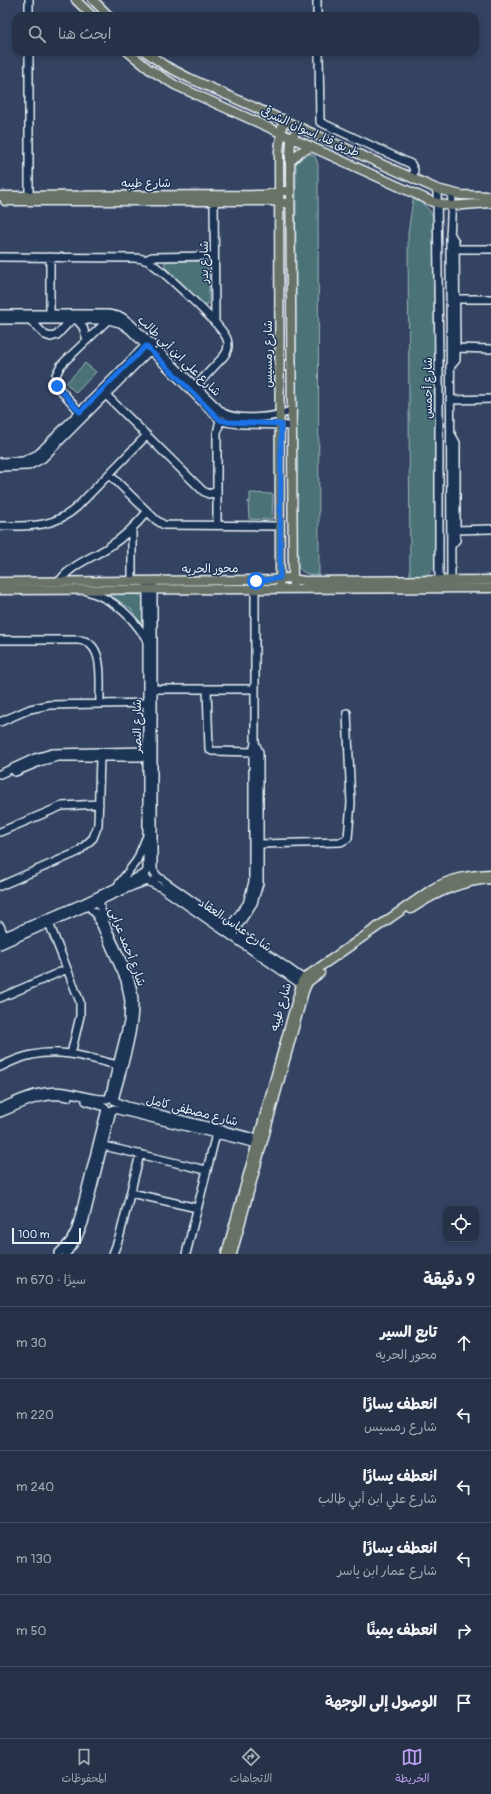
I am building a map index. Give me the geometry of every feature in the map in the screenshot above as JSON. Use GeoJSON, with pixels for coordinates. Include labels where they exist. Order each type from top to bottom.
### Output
{"type":"FeatureCollection","features":[{"type":"Feature","properties":{"kind":"main road"},"geometry":{"type":"LineString","coordinates":[[76,0],[88,12]]}},
{"type":"Feature","properties":{"kind":"main road"},"geometry":{"type":"LineString","coordinates":[[93,0],[105,12]]}},
{"type":"Feature","properties":{"kind":"main road","name":"طريق قنا, اسوان الشرقى"},"geometry":{"type":"LineString","coordinates":[[133,56],[149,69],[175,85],[438,204],[450,206],[491,203]]}},
{"type":"Feature","properties":{"kind":"main road","name":"طريق قنا, اسوان الشرقى"},"geometry":{"type":"LineString","coordinates":[[152,56],[180,74],[437,189],[452,194],[491,196]]}},
{"type":"Feature","properties":{"kind":"main road","name":"شارع رمسيس"},"geometry":{"type":"LineString","coordinates":[[280,589],[280,132],[283,119]]}},
{"type":"Feature","properties":{"kind":"main road","name":"شارع رمسيس"},"geometry":{"type":"LineString","coordinates":[[293,588],[290,162],[292,138],[298,126]]}},
{"type":"Feature","properties":{"kind":"main road"},"geometry":{"type":"LineString","coordinates":[[290,162],[300,152],[312,147]]}},
{"type":"Feature","properties":{"kind":"main road","name":"شارع طيبه"},"geometry":{"type":"LineString","coordinates":[[0,201],[266,195],[280,192],[291,186]]}},
{"type":"Feature","properties":{"kind":"main road","name":"شارع طيبه"},"geometry":{"type":"LineString","coordinates":[[0,196],[29,195],[280,202],[291,206]]}},
{"type":"Feature","properties":{"kind":"main road","name":"محور الحريه"},"geometry":{"type":"LineString","coordinates":[[0,590],[85,590],[150,586],[243,585],[280,578],[439,584]]}},
{"type":"Feature","properties":{"kind":"main road","name":"محور الحريه"},"geometry":{"type":"LineString","coordinates":[[243,585],[255,589],[280,589],[451,584],[491,580]]}},
{"type":"Feature","properties":{"kind":"main road","name":"محور الحريه"},"geometry":{"type":"LineString","coordinates":[[0,582],[132,581],[150,586]]}},
{"type":"Feature","properties":{"kind":"main road","name":"محور الحريه"},"geometry":{"type":"LineString","coordinates":[[451,584],[491,588]]}},
{"type":"Feature","properties":{"kind":"main road","name":"شارع طيبه"},"geometry":{"type":"LineString","coordinates":[[226,1254],[260,1142],[304,983],[414,900],[440,885],[463,877],[491,874]]}},
{"type":"Feature","properties":{"kind":"main road","name":"شارع طيبه"},"geometry":{"type":"LineString","coordinates":[[304,983],[414,907],[436,894],[461,883],[491,880]]}},
{"type":"Feature","properties":{"kind":"main road","name":"شارع طيبه"},"geometry":{"type":"LineString","coordinates":[[232,1254],[260,1142]]}},
{"type":"Feature","properties":{"kind":"street"},"geometry":{"type":"LineString","coordinates":[[29,0],[29,12]]}},
{"type":"Feature","properties":{"kind":"street"},"geometry":{"type":"LineString","coordinates":[[317,0],[318,12]]}},
{"type":"Feature","properties":{"kind":"street"},"geometry":{"type":"LineString","coordinates":[[29,56],[29,195]]}},
{"type":"Feature","properties":{"kind":"street"},"geometry":{"type":"LineString","coordinates":[[319,56],[320,122],[411,164],[414,170],[413,178]]}},
{"type":"Feature","properties":{"kind":"street","name":"شارع أحمس"},"geometry":{"type":"LineString","coordinates":[[437,189],[440,394],[439,584]]}},
{"type":"Feature","properties":{"kind":"street","name":"شارع أحمس"},"geometry":{"type":"LineString","coordinates":[[451,584],[450,206],[452,194]]}},
{"type":"Feature","properties":{"kind":"street","name":"شارع بدر"},"geometry":{"type":"LineString","coordinates":[[214,201],[215,323]]}},
{"type":"Feature","properties":{"kind":"street"},"geometry":{"type":"LineString","coordinates":[[450,233],[455,239],[456,299],[455,361],[450,367]]}},
{"type":"Feature","properties":{"kind":"street"},"geometry":{"type":"LineString","coordinates":[[455,249],[491,249]]}},
{"type":"Feature","properties":{"kind":"street"},"geometry":{"type":"LineString","coordinates":[[142,261],[152,257],[214,256]]}},
{"type":"Feature","properties":{"kind":"street"},"geometry":{"type":"LineString","coordinates":[[0,257],[50,257],[142,261],[155,266],[215,323],[226,337],[228,343],[224,356],[195,387]]}},
{"type":"Feature","properties":{"kind":"street"},"geometry":{"type":"LineString","coordinates":[[50,257],[50,314]]}},
{"type":"Feature","properties":{"kind":"street"},"geometry":{"type":"LineString","coordinates":[[456,299],[491,299]]}},
{"type":"Feature","properties":{"kind":"street","name":"شارع علي ابن أبي طالب"},"geometry":{"type":"LineString","coordinates":[[0,314],[108,314],[117,316],[130,323],[220,420]]}},
{"type":"Feature","properties":{"kind":"street","name":"شارع علي ابن أبي طالب"},"geometry":{"type":"LineString","coordinates":[[0,320],[108,320],[123,325],[150,346],[220,411],[230,416],[281,414],[292,410]]}},
{"type":"Feature","properties":{"kind":"street"},"geometry":{"type":"LineString","coordinates":[[30,320],[45,335],[51,337],[57,335],[74,320],[85,331],[87,340]]}},
{"type":"Feature","properties":{"kind":"street"},"geometry":{"type":"LineString","coordinates":[[80,412],[57,386],[56,375],[61,365],[108,320]]}},
{"type":"Feature","properties":{"kind":"street"},"geometry":{"type":"LineString","coordinates":[[0,467],[24,467],[39,462],[106,395],[150,346]]}},
{"type":"Feature","properties":{"kind":"street"},"geometry":{"type":"LineString","coordinates":[[0,462],[23,461],[35,456],[150,346]]}},
{"type":"Feature","properties":{"kind":"street"},"geometry":{"type":"LineString","coordinates":[[456,348],[491,349]]}},
{"type":"Feature","properties":{"kind":"street"},"geometry":{"type":"LineString","coordinates":[[440,394],[450,400],[491,399]]}},
{"type":"Feature","properties":{"kind":"street"},"geometry":{"type":"LineString","coordinates":[[106,395],[203,491],[209,494],[217,492]]}},
{"type":"Feature","properties":{"kind":"street"},"geometry":{"type":"LineString","coordinates":[[440,407],[450,400]]}},
{"type":"Feature","properties":{"kind":"street"},"geometry":{"type":"LineString","coordinates":[[217,525],[217,433],[220,420],[228,422],[281,424],[292,427]]}},
{"type":"Feature","properties":{"kind":"street"},"geometry":{"type":"LineString","coordinates":[[450,433],[456,443],[456,540],[451,546]]}},
{"type":"Feature","properties":{"kind":"street"},"geometry":{"type":"LineString","coordinates":[[0,526],[39,526],[58,521],[71,512],[147,435]]}},
{"type":"Feature","properties":{"kind":"street"},"geometry":{"type":"LineString","coordinates":[[109,474],[147,512],[160,523],[169,526],[275,526]]}},
{"type":"Feature","properties":{"kind":"street"},"geometry":{"type":"LineString","coordinates":[[59,582],[70,570],[106,549],[132,528],[147,512]]}},
{"type":"Feature","properties":{"kind":"street"},"geometry":{"type":"LineString","coordinates":[[132,528],[132,581]]}},
{"type":"Feature","properties":{"kind":"street"},"geometry":{"type":"LineString","coordinates":[[456,530],[491,529]]}},
{"type":"Feature","properties":{"kind":"street","name":"شارع النصر"},"geometry":{"type":"LineString","coordinates":[[150,586],[150,873]]}},
{"type":"Feature","properties":{"kind":"street"},"geometry":{"type":"LineString","coordinates":[[233,928],[250,910],[258,890],[260,876],[260,844],[255,743],[255,589]]}},
{"type":"Feature","properties":{"kind":"street"},"geometry":{"type":"LineString","coordinates":[[85,590],[104,597],[121,608],[150,640]]}},
{"type":"Feature","properties":{"kind":"street"},"geometry":{"type":"LineString","coordinates":[[0,640],[79,640],[92,644],[97,653],[100,703]]}},
{"type":"Feature","properties":{"kind":"street"},"geometry":{"type":"LineString","coordinates":[[151,689],[255,689]]}},
{"type":"Feature","properties":{"kind":"street"},"geometry":{"type":"LineString","coordinates":[[207,689],[209,750],[256,752]]}},
{"type":"Feature","properties":{"kind":"street"},"geometry":{"type":"LineString","coordinates":[[0,722],[43,706],[100,703],[150,703]]}},
{"type":"Feature","properties":{"kind":"street"},"geometry":{"type":"LineString","coordinates":[[260,844],[341,842],[348,838],[351,803],[347,714]]}},
{"type":"Feature","properties":{"kind":"street"},"geometry":{"type":"LineString","coordinates":[[0,774],[41,756],[58,752],[150,754]]}},
{"type":"Feature","properties":{"kind":"street"},"geometry":{"type":"LineString","coordinates":[[233,928],[247,904],[253,882],[256,752]]}},
{"type":"Feature","properties":{"kind":"street"},"geometry":{"type":"LineString","coordinates":[[0,779],[42,761],[53,758],[150,754]]}},
{"type":"Feature","properties":{"kind":"street","name":"شارع النصر"},"geometry":{"type":"LineString","coordinates":[[150,754],[148,830],[150,873]]}},
{"type":"Feature","properties":{"kind":"street"},"geometry":{"type":"LineString","coordinates":[[0,886],[84,848],[89,844],[96,832],[99,804],[100,756]]}},
{"type":"Feature","properties":{"kind":"street"},"geometry":{"type":"LineString","coordinates":[[0,832],[62,806],[99,804]]}},
{"type":"Feature","properties":{"kind":"street"},"geometry":{"type":"LineString","coordinates":[[116,888],[137,860],[148,830]]}},
{"type":"Feature","properties":{"kind":"street"},"geometry":{"type":"LineString","coordinates":[[149,882],[144,878],[150,873]]}},
{"type":"Feature","properties":{"kind":"street"},"geometry":{"type":"LineString","coordinates":[[99,898],[155,880],[150,873]]}},
{"type":"Feature","properties":{"kind":"street"},"geometry":{"type":"LineString","coordinates":[[3,940],[49,923],[116,888],[150,873]]}},
{"type":"Feature","properties":{"kind":"street","name":"شارع عباس العقاد"},"geometry":{"type":"LineString","coordinates":[[150,873],[233,928],[304,983]]}},
{"type":"Feature","properties":{"kind":"street","name":"شارع عباس العقاد"},"geometry":{"type":"LineString","coordinates":[[149,882],[304,983]]}},
{"type":"Feature","properties":{"kind":"street","name":"شارع أحمد عرابى"},"geometry":{"type":"LineString","coordinates":[[99,898],[104,919],[132,985],[135,1000],[134,1016],[111,1100]]}},
{"type":"Feature","properties":{"kind":"street"},"geometry":{"type":"LineString","coordinates":[[3,940],[87,904]]}},
{"type":"Feature","properties":{"kind":"street","name":"شارع أحمد عرابى"},"geometry":{"type":"LineString","coordinates":[[87,904],[96,914],[125,980],[128,994],[129,1015],[117,1065],[111,1100]]}},
{"type":"Feature","properties":{"kind":"street"},"geometry":{"type":"LineString","coordinates":[[49,923],[79,997],[81,1006],[71,1054]]}},
{"type":"Feature","properties":{"kind":"street"},"geometry":{"type":"LineString","coordinates":[[0,926],[3,940]]}},
{"type":"Feature","properties":{"kind":"street"},"geometry":{"type":"LineString","coordinates":[[0,998],[67,969]]}},
{"type":"Feature","properties":{"kind":"street"},"geometry":{"type":"LineString","coordinates":[[0,1067],[20,1058],[39,1053],[57,1052],[117,1065]]}},
{"type":"Feature","properties":{"kind":"street","name":"شارع مصطفى كامل"},"geometry":{"type":"LineString","coordinates":[[0,1108],[32,1094],[48,1091],[66,1092],[95,1099],[111,1100],[127,1106],[260,1142]]}},
{"type":"Feature","properties":{"kind":"street","name":"شارع مصطفى كامل"},"geometry":{"type":"LineString","coordinates":[[0,1113],[33,1099],[49,1096],[71,1098],[109,1109],[216,1131]]}},
{"type":"Feature","properties":{"kind":"street"},"geometry":{"type":"LineString","coordinates":[[58,1254],[70,1241],[76,1229],[109,1109],[116,1104],[111,1100],[104,1103],[109,1109],[104,1146],[81,1231],[66,1254]]}},
{"type":"Feature","properties":{"kind":"street"},"geometry":{"type":"LineString","coordinates":[[186,1254],[216,1131]]}},
{"type":"Feature","properties":{"kind":"street"},"geometry":{"type":"LineString","coordinates":[[104,1146],[206,1170]]}},
{"type":"Feature","properties":{"kind":"street"},"geometry":{"type":"LineString","coordinates":[[113,1254],[120,1235],[140,1154]]}},
{"type":"Feature","properties":{"kind":"street"},"geometry":{"type":"LineString","coordinates":[[131,1193],[196,1208]]}},
{"type":"Feature","properties":{"kind":"green space"},"geometry":{"type":"Polygon","coordinates":[[[308,153],[315,156],[318,164],[319,575],[310,574],[299,569],[295,551],[296,162],[300,156],[308,153]]]}},
{"type":"Feature","properties":{"kind":"green space"},"geometry":{"type":"Polygon","coordinates":[[[413,199],[426,207],[431,213],[434,221],[436,564],[429,573],[410,576],[408,234],[413,199]]]}},
{"type":"Feature","properties":{"kind":"green space"},"geometry":{"type":"Polygon","coordinates":[[[169,261],[194,261],[201,262],[206,265],[209,277],[209,302],[207,305],[204,305],[165,267],[164,263],[169,261]]]}},
{"type":"Feature","properties":{"kind":"green space"},"geometry":{"type":"Polygon","coordinates":[[[85,363],[96,372],[76,393],[66,383],[85,363]]]}},
{"type":"Feature","properties":{"kind":"green space"},"geometry":{"type":"Polygon","coordinates":[[[250,493],[273,494],[272,520],[249,519],[248,501],[250,502],[250,493]]]}},
{"type":"Feature","properties":{"kind":"green space"},"geometry":{"type":"Polygon","coordinates":[[[136,593],[143,599],[146,608],[145,630],[131,609],[109,594],[136,593]]]}},
{"type":"Feature","properties":{"kind":"route"},"geometry":{"type":"LineString","coordinates":[[57,386],[80,412],[146,346],[220,420],[228,422],[281,424],[280,578],[256,581]]}}]}
